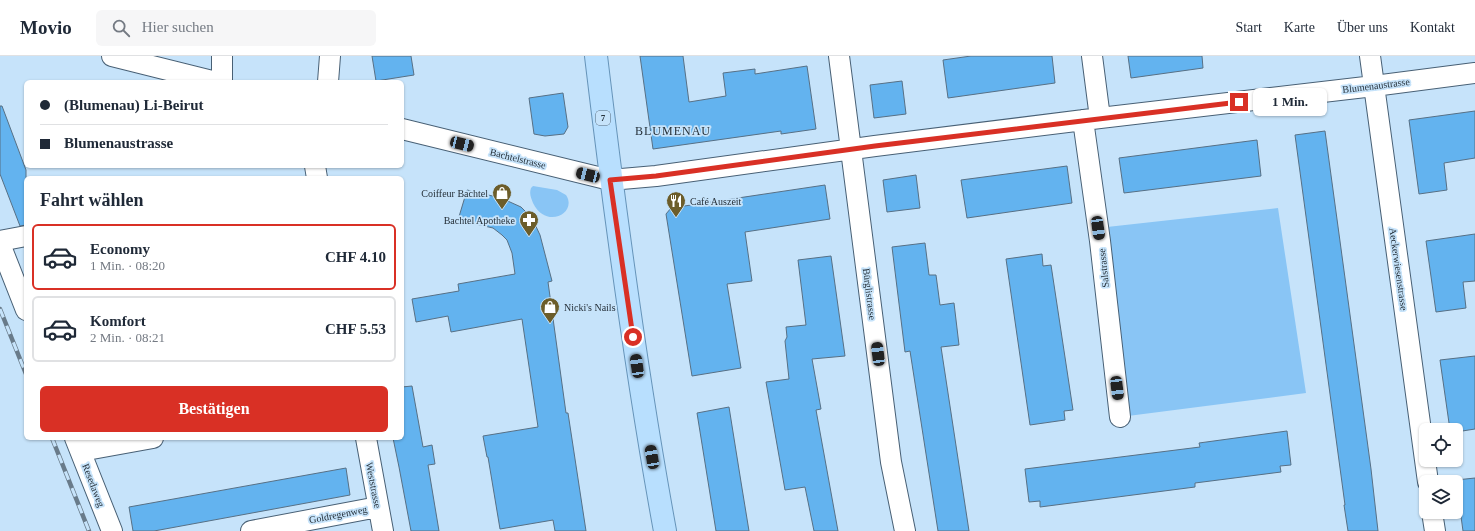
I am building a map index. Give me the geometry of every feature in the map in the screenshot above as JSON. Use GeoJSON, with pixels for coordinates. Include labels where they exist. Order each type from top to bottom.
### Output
{"type":"FeatureCollection","features":[{"type":"Feature","properties":{"kind":"main road","name":"7"},"geometry":{"type":"LineString","coordinates":[[596,56],[610,180],[641,394],[665,531]]}},
{"type":"Feature","properties":{"kind":"street"},"geometry":{"type":"LineString","coordinates":[[112,56],[208,80]]}},
{"type":"Feature","properties":{"kind":"street"},"geometry":{"type":"LineString","coordinates":[[222,56],[222,80]]}},
{"type":"Feature","properties":{"kind":"street"},"geometry":{"type":"LineString","coordinates":[[328,80],[330,56]]}},
{"type":"Feature","properties":{"kind":"street","name":"Bürglistrasse"},"geometry":{"type":"LineString","coordinates":[[839,56],[891,462],[905,531]]}},
{"type":"Feature","properties":{"kind":"street","name":"Salstrasse"},"geometry":{"type":"LineString","coordinates":[[1092,56],[1092,119],[1100,241],[1120,417]]}},
{"type":"Feature","properties":{"kind":"street","name":"Aeckerwiesenstrasse"},"geometry":{"type":"LineString","coordinates":[[1370,56],[1427,475]]}},
{"type":"Feature","properties":{"kind":"street","name":"Blumenaustrasse"},"geometry":{"type":"LineString","coordinates":[[610,180],[656,176],[1092,119],[1374,86],[1475,72]]}},
{"type":"Feature","properties":{"kind":"street","name":"Bachtelstrasse"},"geometry":{"type":"LineString","coordinates":[[404,129],[610,180]]}},
{"type":"Feature","properties":{"kind":"street"},"geometry":{"type":"LineString","coordinates":[[24,236],[0,242],[24,305]]}},
{"type":"Feature","properties":{"kind":"street"},"geometry":{"type":"LineString","coordinates":[[78,445],[132,440]]}},
{"type":"Feature","properties":{"kind":"street","name":"Weststrasse"},"geometry":{"type":"LineString","coordinates":[[366,440],[383,531]]}},
{"type":"Feature","properties":{"kind":"street","name":"Resedaweg"},"geometry":{"type":"LineString","coordinates":[[78,445],[112,531]]}},
{"type":"Feature","properties":{"kind":"street","name":"Goldregenweg"},"geometry":{"type":"LineString","coordinates":[[250,531],[378,507]]}},
{"type":"Feature","properties":{"kind":"street"},"geometry":{"type":"LineString","coordinates":[[1433,519],[1435,531]]}},
{"type":"Feature","properties":{"kind":"shaded area"},"geometry":{"type":"Polygon","coordinates":[[[533,186],[557,190],[566,195],[569,202],[568,208],[559,216],[545,216],[533,203],[530,196],[530,190],[533,186]]]}},
{"type":"Feature","properties":{"kind":"shaded area"},"geometry":{"type":"Polygon","coordinates":[[[1278,208],[1306,393],[1120,417],[1098,228],[1278,208]]]}},
{"type":"Feature","properties":{"kind":"building"},"geometry":{"type":"Polygon","coordinates":[[[372,56],[411,56],[414,75],[376,80],[372,56]]]}},
{"type":"Feature","properties":{"kind":"building"},"geometry":{"type":"Polygon","coordinates":[[[640,56],[683,56],[689,102],[726,96],[723,73],[755,69],[755,74],[807,66],[816,129],[781,134],[781,131],[653,149],[640,56]]]}},
{"type":"Feature","properties":{"kind":"building"},"geometry":{"type":"Polygon","coordinates":[[[971,56],[1052,56],[1055,83],[948,98],[943,60],[971,56]]]}},
{"type":"Feature","properties":{"kind":"building"},"geometry":{"type":"Polygon","coordinates":[[[1128,56],[1202,56],[1203,68],[1131,78],[1128,56]]]}},
{"type":"Feature","properties":{"kind":"building"},"geometry":{"type":"Polygon","coordinates":[[[902,81],[906,114],[874,118],[870,85],[902,81]]]}},
{"type":"Feature","properties":{"kind":"building"},"geometry":{"type":"Polygon","coordinates":[[[563,93],[568,127],[564,134],[545,136],[534,134],[529,98],[563,93]]]}},
{"type":"Feature","properties":{"kind":"building"},"geometry":{"type":"Polygon","coordinates":[[[0,106],[2,106],[26,170],[26,176],[24,176],[24,225],[20,226],[0,174],[0,106]]]}},
{"type":"Feature","properties":{"kind":"building"},"geometry":{"type":"Polygon","coordinates":[[[1475,111],[1475,158],[1444,163],[1447,190],[1419,194],[1409,120],[1475,111]]]}},
{"type":"Feature","properties":{"kind":"building"},"geometry":{"type":"Polygon","coordinates":[[[1325,131],[1371,469],[1378,531],[1348,531],[1344,505],[1295,135],[1325,131]]]}},
{"type":"Feature","properties":{"kind":"building"},"geometry":{"type":"Polygon","coordinates":[[[1257,140],[1261,176],[1124,193],[1119,158],[1257,140]]]}},
{"type":"Feature","properties":{"kind":"building"},"geometry":{"type":"Polygon","coordinates":[[[1067,166],[1072,203],[967,218],[961,180],[1067,166]]]}},
{"type":"Feature","properties":{"kind":"building"},"geometry":{"type":"Polygon","coordinates":[[[916,175],[920,208],[887,212],[883,180],[916,175]]]}},
{"type":"Feature","properties":{"kind":"building"},"geometry":{"type":"Polygon","coordinates":[[[825,185],[830,219],[745,232],[752,281],[727,284],[741,368],[692,376],[666,214],[671,208],[825,185]]]}},
{"type":"Feature","properties":{"kind":"building"},"geometry":{"type":"Polygon","coordinates":[[[467,190],[501,198],[521,207],[532,218],[540,235],[552,281],[548,282],[566,413],[568,413],[586,531],[555,531],[553,520],[500,529],[483,436],[538,427],[522,319],[451,332],[448,316],[416,322],[412,299],[459,291],[458,284],[515,274],[512,253],[507,240],[502,235],[493,228],[458,220],[467,190]]]}},
{"type":"Feature","properties":{"kind":"building"},"geometry":{"type":"Polygon","coordinates":[[[1475,234],[1475,281],[1463,282],[1466,308],[1436,312],[1426,241],[1475,234]]]}},
{"type":"Feature","properties":{"kind":"building"},"geometry":{"type":"Polygon","coordinates":[[[925,243],[929,275],[936,275],[940,305],[954,303],[959,345],[941,347],[969,531],[938,531],[910,351],[905,352],[892,247],[925,243]]]}},
{"type":"Feature","properties":{"kind":"building"},"geometry":{"type":"Polygon","coordinates":[[[1042,254],[1043,266],[1051,265],[1073,410],[1064,411],[1065,420],[1030,425],[1006,259],[1042,254]]]}},
{"type":"Feature","properties":{"kind":"building"},"geometry":{"type":"Polygon","coordinates":[[[831,256],[845,356],[812,359],[821,409],[816,410],[838,531],[814,531],[805,487],[785,490],[766,382],[789,379],[785,341],[787,337],[786,327],[806,325],[798,260],[831,256]]]}},
{"type":"Feature","properties":{"kind":"building"},"geometry":{"type":"Polygon","coordinates":[[[1475,356],[1475,429],[1463,431],[1463,423],[1449,423],[1440,360],[1475,356]]]}},
{"type":"Feature","properties":{"kind":"building"},"geometry":{"type":"Polygon","coordinates":[[[412,386],[423,447],[432,445],[435,464],[428,465],[439,531],[411,531],[393,440],[404,440],[404,387],[412,386]]]}},
{"type":"Feature","properties":{"kind":"building"},"geometry":{"type":"Polygon","coordinates":[[[729,407],[749,531],[716,531],[697,413],[729,407]]]}},
{"type":"Feature","properties":{"kind":"building"},"geometry":{"type":"Polygon","coordinates":[[[1287,431],[1291,465],[1280,466],[1281,472],[1195,483],[1195,487],[1040,507],[1040,501],[1029,502],[1025,469],[1200,447],[1199,443],[1287,431]]]}},
{"type":"Feature","properties":{"kind":"building"},"geometry":{"type":"Polygon","coordinates":[[[346,468],[350,495],[154,531],[133,531],[129,507],[346,468]]]}},
{"type":"Feature","properties":{"kind":"building"},"geometry":{"type":"Polygon","coordinates":[[[1475,478],[1475,531],[1463,531],[1461,519],[1463,519],[1463,479],[1475,478]]]}},
{"type":"Feature","properties":{"kind":"railway"},"geometry":{"type":"LineString","coordinates":[[0,309],[24,369]]}},
{"type":"Feature","properties":{"kind":"railway"},"geometry":{"type":"LineString","coordinates":[[53,440],[89,531]]}},
{"type":"Feature","properties":{"kind":"place","name":"Coiffeur Bachtel"},"geometry":{"type":"Point","coordinates":[502,210]}},
{"type":"Feature","properties":{"kind":"place","name":"Café Auszeit"},"geometry":{"type":"Point","coordinates":[676,218]}},
{"type":"Feature","properties":{"kind":"place","name":"Bachtel Apotheke"},"geometry":{"type":"Point","coordinates":[529,237]}},
{"type":"Feature","properties":{"kind":"place","name":"Nicki's Nails"},"geometry":{"type":"Point","coordinates":[550,324]}},
{"type":"Feature","properties":{"kind":"district","name":"BLUMENAU"},"geometry":{"type":"Point","coordinates":[673,131]}},
{"type":"Feature","properties":{"kind":"route"},"geometry":{"type":"LineString","coordinates":[[633,337],[610,180],[656,176],[875,146],[1239,102]]}}]}
